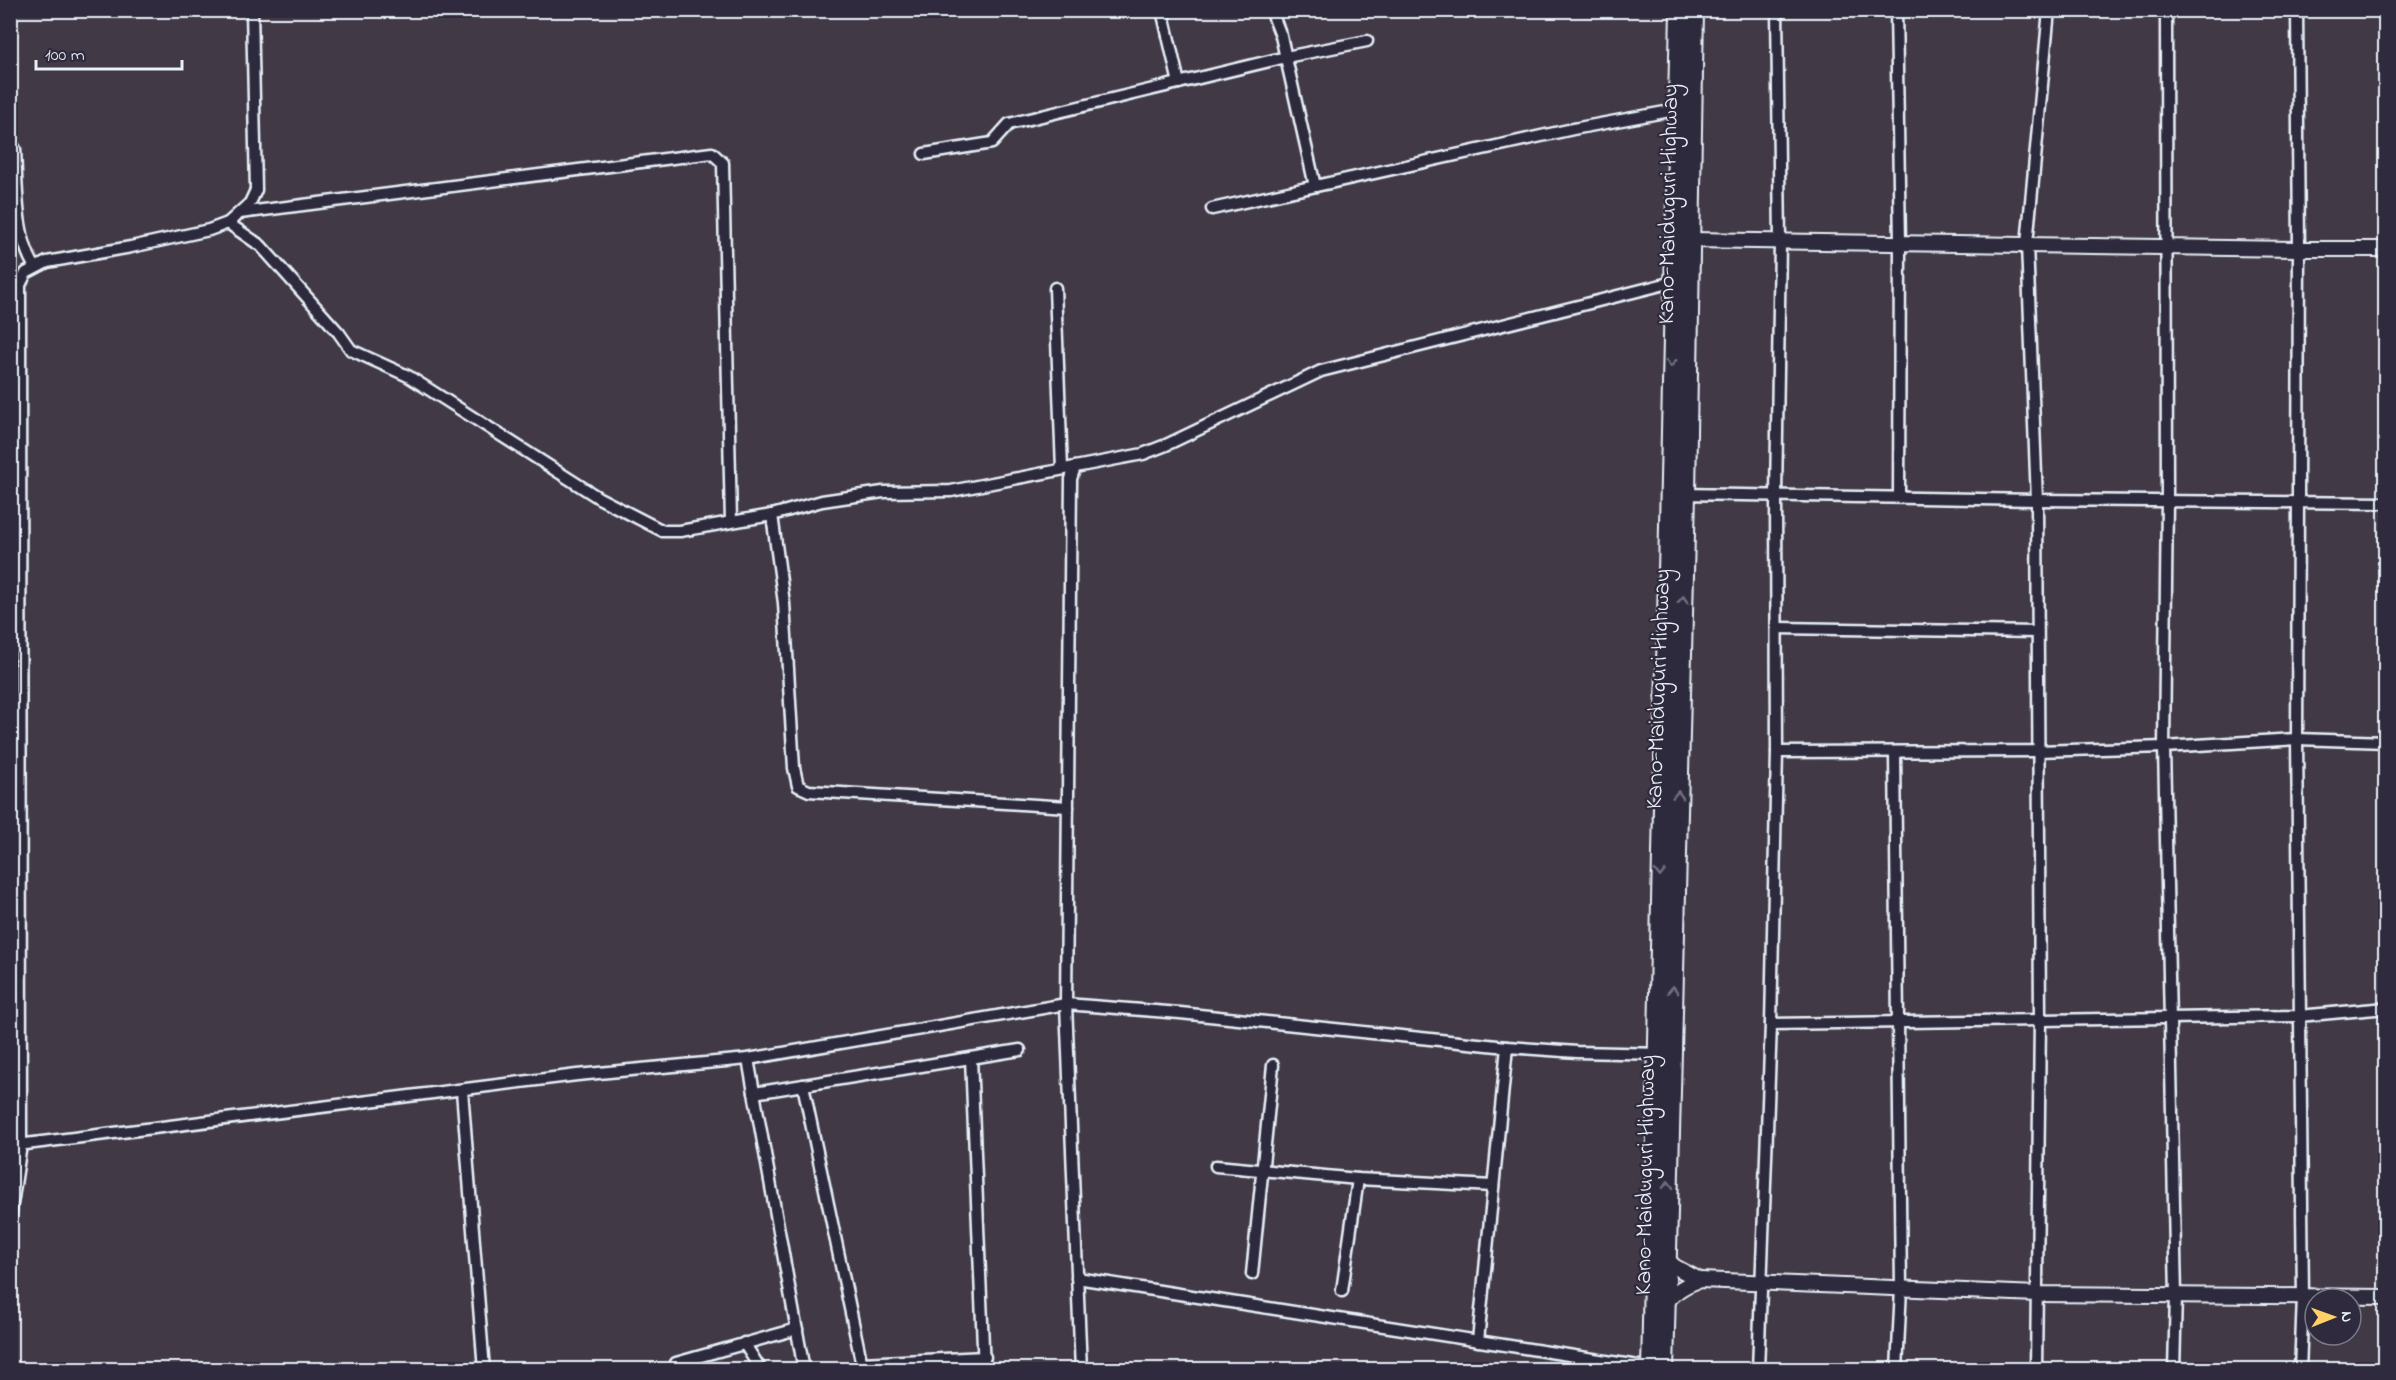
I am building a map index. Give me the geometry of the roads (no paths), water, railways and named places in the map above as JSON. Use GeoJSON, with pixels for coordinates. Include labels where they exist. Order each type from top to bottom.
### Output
{"type":"FeatureCollection","features":[{"type":"Feature","properties":{"kind":"highway","name":"Kano-Maiduguri Highway"},"geometry":{"type":"LineString","coordinates":[[1655,1369],[1677,494],[1691,240],[1680,10]]}},
{"type":"Feature","properties":{"kind":"highway","name":"Kano-Maiduguri Highway"},"geometry":{"type":"LineString","coordinates":[[1677,494],[1673,282],[1694,10]]}},
{"type":"Feature","properties":{"kind":"highway","name":"Kano-Maiduguri Highway"},"geometry":{"type":"LineString","coordinates":[[1655,1369],[1665,1303],[1664,1054]]}},
{"type":"Feature","properties":{"kind":"street"},"geometry":{"type":"LineString","coordinates":[[10,1218],[16,1145],[15,604],[20,285],[26,273],[47,262],[209,230],[228,223],[250,203],[256,190],[252,10]]}},
{"type":"Feature","properties":{"kind":"street"},"geometry":{"type":"LineString","coordinates":[[1162,10],[1179,83]]}},
{"type":"Feature","properties":{"kind":"street"},"geometry":{"type":"LineString","coordinates":[[1271,10],[1281,36],[1315,186]]}},
{"type":"Feature","properties":{"kind":"street"},"geometry":{"type":"LineString","coordinates":[[1758,1370],[1771,1024],[1777,752],[1776,496],[1780,242],[1777,10]]}},
{"type":"Feature","properties":{"kind":"street"},"geometry":{"type":"LineString","coordinates":[[1896,10],[1900,243],[1899,497]]}},
{"type":"Feature","properties":{"kind":"street"},"geometry":{"type":"LineString","coordinates":[[2036,1370],[2040,1019],[2037,500],[2027,244],[2049,10]]}},
{"type":"Feature","properties":{"kind":"street"},"geometry":{"type":"LineString","coordinates":[[2166,10],[2167,501],[2164,747],[2176,1296],[2174,1370]]}},
{"type":"Feature","properties":{"kind":"street"},"geometry":{"type":"LineString","coordinates":[[2297,10],[2299,249],[2297,739],[2303,1298],[2300,1370]]}},
{"type":"Feature","properties":{"kind":"street"},"geometry":{"type":"LineString","coordinates":[[924,154],[992,143],[1009,124],[1286,57],[1367,41]]}},
{"type":"Feature","properties":{"kind":"street"},"geometry":{"type":"LineString","coordinates":[[1212,209],[1573,129],[1685,109]]}},
{"type":"Feature","properties":{"kind":"street"},"geometry":{"type":"LineString","coordinates":[[10,142],[15,149],[22,231],[27,255],[35,267]]}},
{"type":"Feature","properties":{"kind":"street"},"geometry":{"type":"LineString","coordinates":[[240,213],[712,153],[723,163],[730,522]]}},
{"type":"Feature","properties":{"kind":"street"},"geometry":{"type":"LineString","coordinates":[[228,223],[261,246],[301,289],[351,350],[408,376],[443,396],[497,434],[599,498],[663,531],[680,531],[772,515],[822,501],[883,492],[951,491],[1143,454],[1321,371],[1673,282]]}},
{"type":"Feature","properties":{"kind":"street"},"geometry":{"type":"LineString","coordinates":[[1691,240],[2385,249]]}},
{"type":"Feature","properties":{"kind":"street"},"geometry":{"type":"LineString","coordinates":[[1055,288],[1062,469]]}},
{"type":"Feature","properties":{"kind":"street"},"geometry":{"type":"LineString","coordinates":[[1075,467],[1071,480],[1066,1004],[1081,1370]]}},
{"type":"Feature","properties":{"kind":"street"},"geometry":{"type":"LineString","coordinates":[[1677,494],[2385,503]]}},
{"type":"Feature","properties":{"kind":"street"},"geometry":{"type":"LineString","coordinates":[[772,515],[784,603],[794,768],[798,786],[809,791],[1068,807]]}},
{"type":"Feature","properties":{"kind":"street"},"geometry":{"type":"LineString","coordinates":[[1777,628],[2037,632]]}},
{"type":"Feature","properties":{"kind":"street"},"geometry":{"type":"LineString","coordinates":[[1777,752],[2038,751],[2164,747],[2297,739],[2385,742]]}},
{"type":"Feature","properties":{"kind":"street"},"geometry":{"type":"LineString","coordinates":[[1895,753],[1901,1288],[1897,1370]]}},
{"type":"Feature","properties":{"kind":"street"},"geometry":{"type":"LineString","coordinates":[[16,1145],[577,1075],[748,1059],[1066,1004],[1180,1013],[1507,1047],[1577,1052],[1664,1054]]}},
{"type":"Feature","properties":{"kind":"street"},"geometry":{"type":"LineString","coordinates":[[1771,1024],[2299,1016],[2385,1008]]}},
{"type":"Feature","properties":{"kind":"street"},"geometry":{"type":"LineString","coordinates":[[1478,1341],[1507,1047]]}},
{"type":"Feature","properties":{"kind":"street"},"geometry":{"type":"LineString","coordinates":[[754,1093],[1020,1050]]}},
{"type":"Feature","properties":{"kind":"street"},"geometry":{"type":"LineString","coordinates":[[971,1058],[984,1370]]}},
{"type":"Feature","properties":{"kind":"street"},"geometry":{"type":"LineString","coordinates":[[748,1059],[804,1370]]}},
{"type":"Feature","properties":{"kind":"street"},"geometry":{"type":"LineString","coordinates":[[1252,1274],[1273,1065]]}},
{"type":"Feature","properties":{"kind":"street"},"geometry":{"type":"LineString","coordinates":[[803,1085],[862,1366],[985,1357]]}},
{"type":"Feature","properties":{"kind":"street"},"geometry":{"type":"LineString","coordinates":[[462,1090],[484,1370]]}},
{"type":"Feature","properties":{"kind":"street"},"geometry":{"type":"LineString","coordinates":[[1216,1166],[1358,1179],[1493,1186]]}},
{"type":"Feature","properties":{"kind":"street"},"geometry":{"type":"LineString","coordinates":[[1342,1291],[1358,1179]]}},
{"type":"Feature","properties":{"kind":"street"},"geometry":{"type":"LineString","coordinates":[[1666,1258],[1684,1274],[1700,1280],[2038,1294],[2303,1298]]}},
{"type":"Feature","properties":{"kind":"street"},"geometry":{"type":"LineString","coordinates":[[1077,1278],[1655,1369]]}},
{"type":"Feature","properties":{"kind":"street"},"geometry":{"type":"LineString","coordinates":[[1665,1303],[1674,1292],[1686,1284],[1700,1280]]}},
{"type":"Feature","properties":{"kind":"street"},"geometry":{"type":"LineString","coordinates":[[2363,1297],[2385,1297]]}},
{"type":"Feature","properties":{"kind":"street"},"geometry":{"type":"LineString","coordinates":[[676,1363],[797,1329]]}},
{"type":"Feature","properties":{"kind":"street"},"geometry":{"type":"LineString","coordinates":[[744,1343],[761,1370]]}}]}
